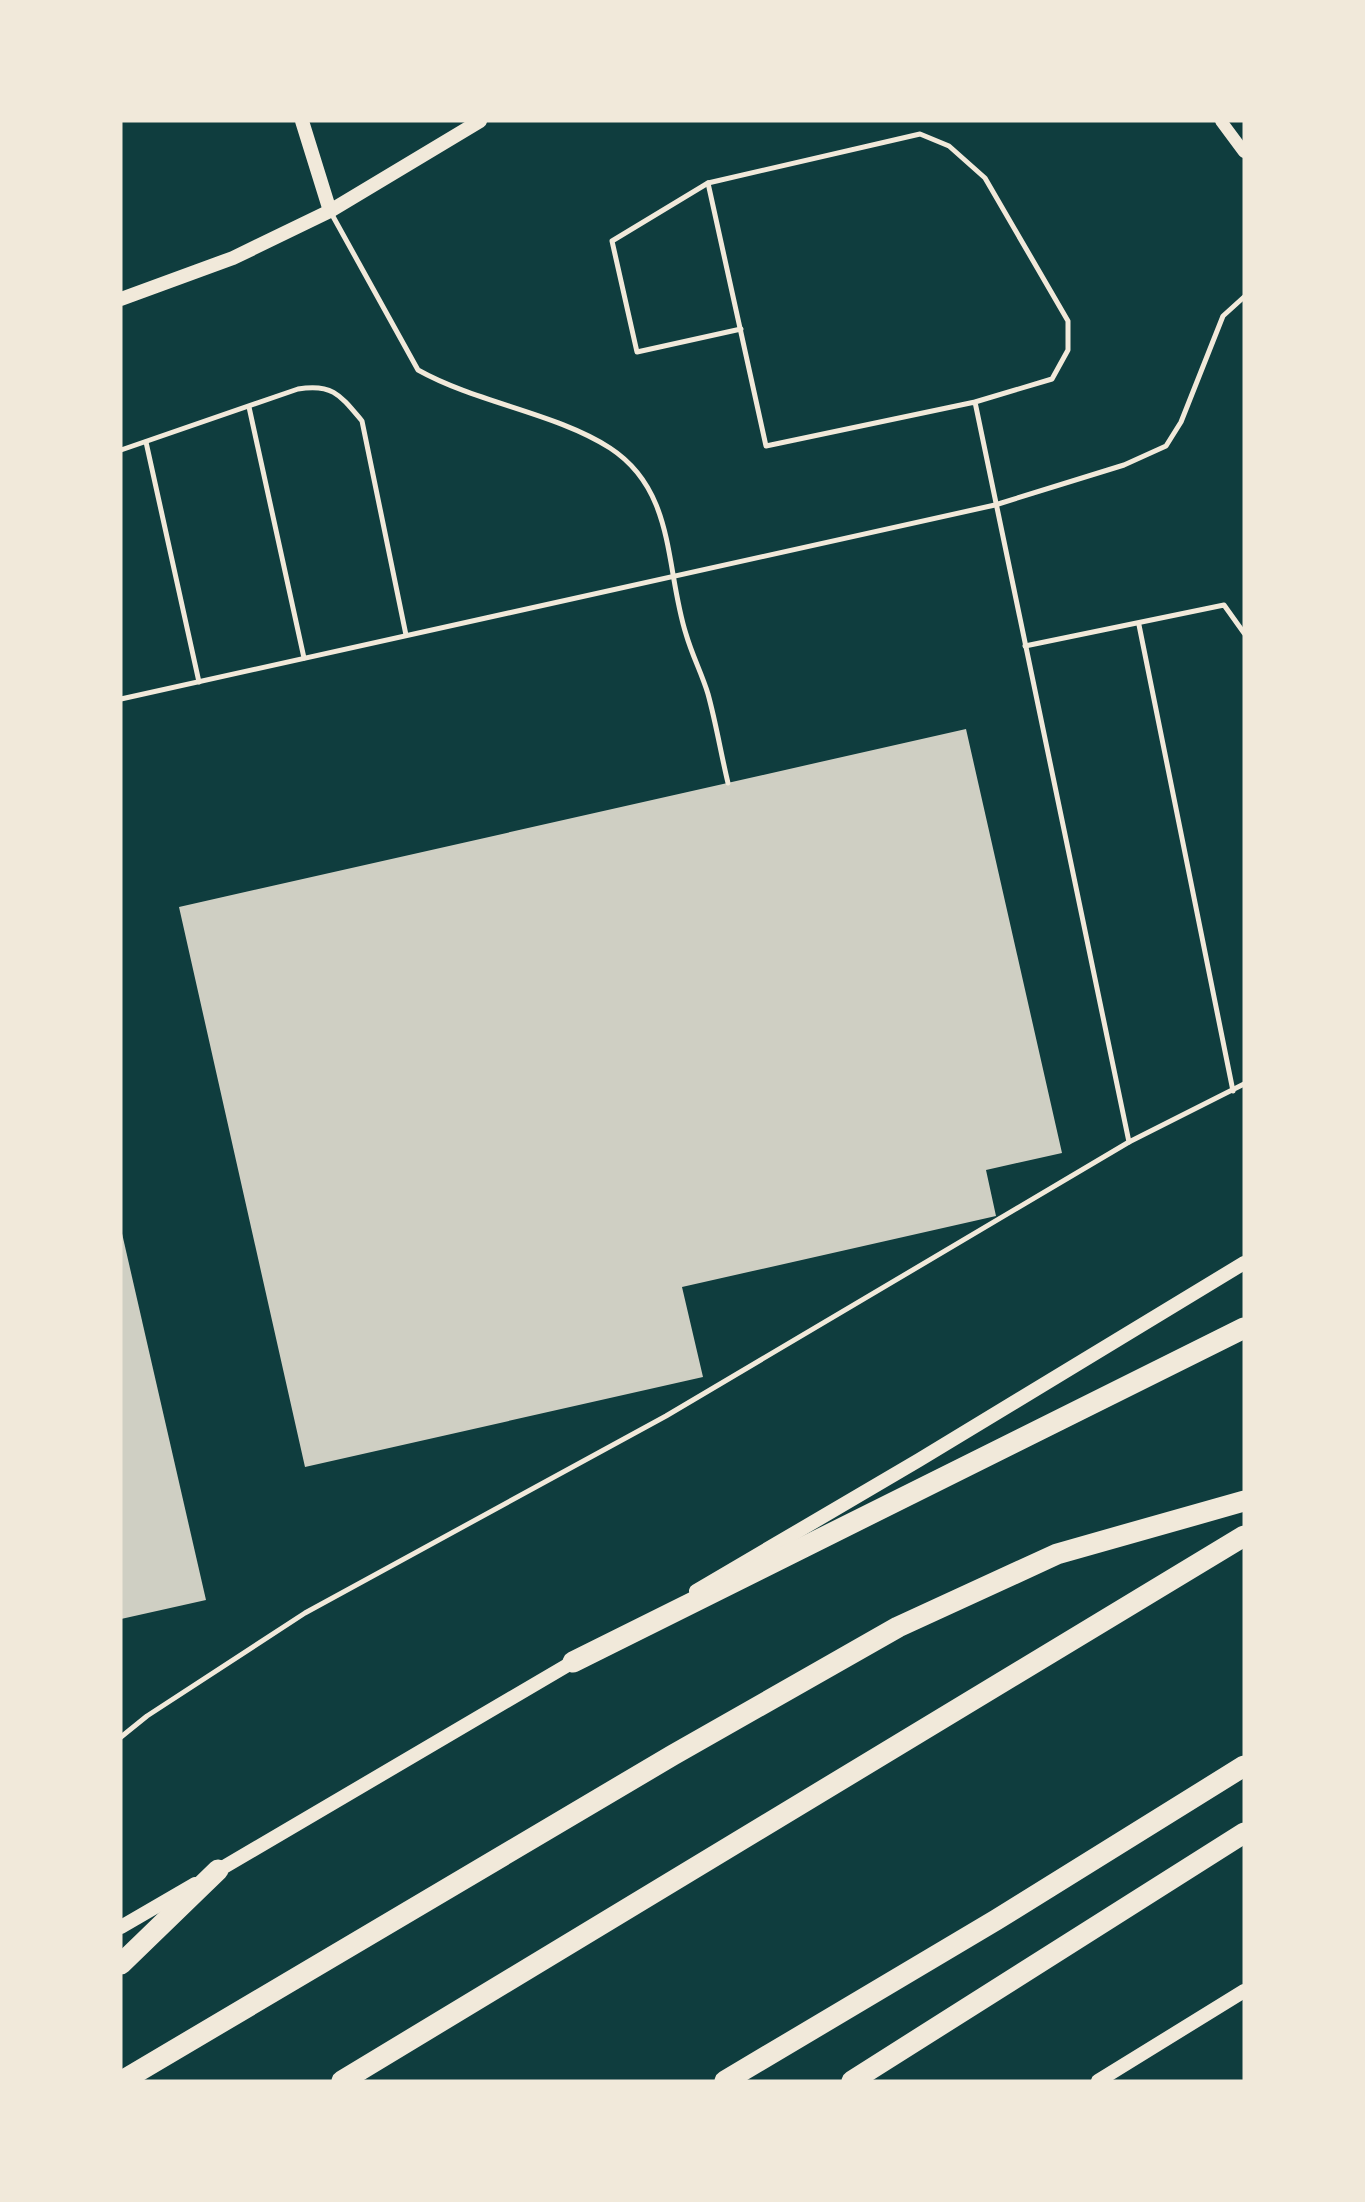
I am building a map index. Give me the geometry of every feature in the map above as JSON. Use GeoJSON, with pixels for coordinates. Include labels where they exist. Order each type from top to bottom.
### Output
{"type":"FeatureCollection","features":[{"type":"Feature","properties":{"kind":"highway"},"geometry":{"type":"LineString","coordinates":[[573,1662],[1244,1328]]}},
{"type":"Feature","properties":{"kind":"highway"},"geometry":{"type":"LineString","coordinates":[[122,2081],[673,1755],[898,1627],[1057,1554],[1244,1501]]}},
{"type":"Feature","properties":{"kind":"highway"},"geometry":{"type":"LineString","coordinates":[[342,2081],[1244,1536]]}},
{"type":"Feature","properties":{"kind":"highway"},"geometry":{"type":"LineString","coordinates":[[725,2081],[996,1920],[1244,1766]]}},
{"type":"Feature","properties":{"kind":"highway"},"geometry":{"type":"LineString","coordinates":[[852,2081],[1244,1833]]}},
{"type":"Feature","properties":{"kind":"highway"},"geometry":{"type":"LineString","coordinates":[[121,1964],[218,1870]]}},
{"type":"Feature","properties":{"kind":"main road"},"geometry":{"type":"LineString","coordinates":[[302,121],[330,211]]}},
{"type":"Feature","properties":{"kind":"main road"},"geometry":{"type":"LineString","coordinates":[[121,299],[233,258],[330,211],[480,121]]}},
{"type":"Feature","properties":{"kind":"main road"},"geometry":{"type":"LineString","coordinates":[[121,1927],[919,1460],[1244,1263]]}},
{"type":"Feature","properties":{"kind":"main road"},"geometry":{"type":"LineString","coordinates":[[1098,2081],[1244,1991]]}},
{"type":"Feature","properties":{"kind":"street"},"geometry":{"type":"LineString","coordinates":[[1221,121],[1244,152]]}},
{"type":"Feature","properties":{"kind":"lane"},"geometry":{"type":"LineString","coordinates":[[708,183],[741,329],[766,446],[975,402],[1052,379],[1068,350],[1068,321],[985,178],[949,146],[920,134],[708,183],[612,241],[637,352],[741,329]]}},
{"type":"Feature","properties":{"kind":"lane"},"geometry":{"type":"LineString","coordinates":[[330,211],[418,370],[444,384],[556,424],[609,447],[642,474],[664,524],[685,633],[708,694],[728,783]]}},
{"type":"Feature","properties":{"kind":"lane"},"geometry":{"type":"LineString","coordinates":[[121,699],[995,505],[1124,466],[1166,446],[1181,422],[1223,316],[1244,297]]}},
{"type":"Feature","properties":{"kind":"lane"},"geometry":{"type":"LineString","coordinates":[[121,450],[298,389],[318,386],[341,396],[362,421],[406,635]]}},
{"type":"Feature","properties":{"kind":"lane"},"geometry":{"type":"LineString","coordinates":[[975,402],[1129,1142]]}},
{"type":"Feature","properties":{"kind":"lane"},"geometry":{"type":"LineString","coordinates":[[249,407],[304,658]]}},
{"type":"Feature","properties":{"kind":"lane"},"geometry":{"type":"LineString","coordinates":[[146,442],[199,682]]}},
{"type":"Feature","properties":{"kind":"lane"},"geometry":{"type":"LineString","coordinates":[[1025,646],[1139,625],[1224,605],[1244,633]]}},
{"type":"Feature","properties":{"kind":"lane"},"geometry":{"type":"LineString","coordinates":[[1139,625],[1233,1091]]}},
{"type":"Feature","properties":{"kind":"lane"},"geometry":{"type":"LineString","coordinates":[[121,1737],[146,1716],[305,1614],[666,1416],[1129,1142],[1244,1084]]}},
{"type":"Feature","properties":{"kind":"building"},"geometry":{"type":"Polygon","coordinates":[[[966,729],[1062,1153],[986,1170],[996,1216],[682,1287],[703,1377],[305,1467],[179,907],[966,729]]]}},
{"type":"Feature","properties":{"kind":"building"},"geometry":{"type":"Polygon","coordinates":[[[121,1229],[206,1600],[121,1619],[121,1229]]]}}]}
